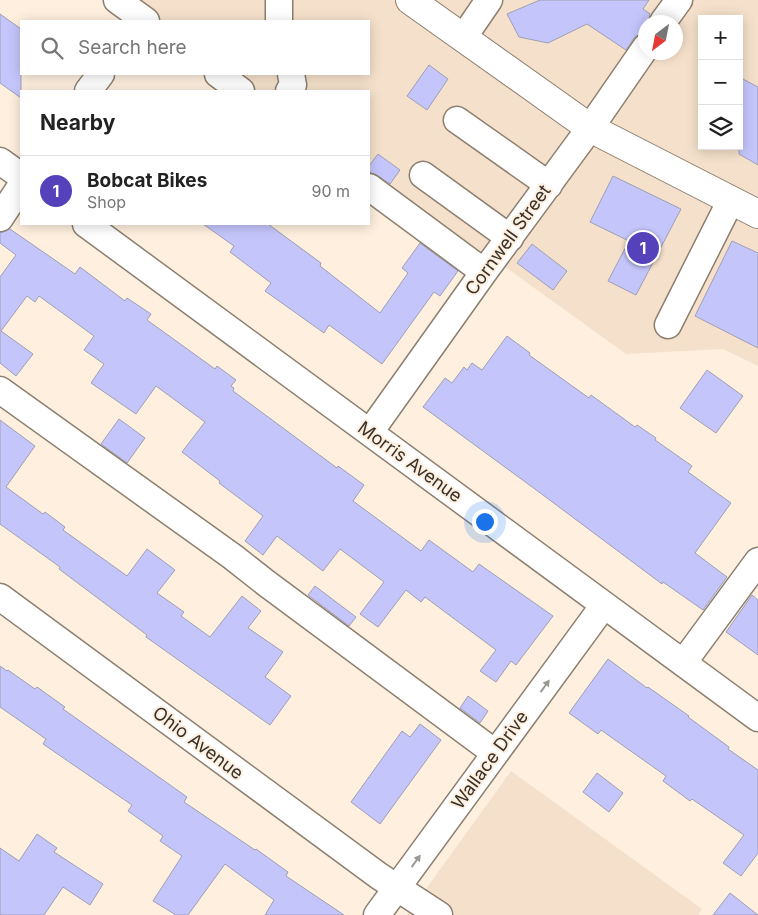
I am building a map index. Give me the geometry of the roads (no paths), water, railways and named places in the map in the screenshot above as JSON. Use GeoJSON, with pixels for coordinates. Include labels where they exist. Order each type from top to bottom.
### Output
{"type":"FeatureCollection","features":[{"type":"Feature","properties":{"kind":"main road"},"geometry":{"type":"LineString","coordinates":[[410,0],[590,128],[758,214]]}},
{"type":"Feature","properties":{"kind":"street"},"geometry":{"type":"LineString","coordinates":[[117,0],[145,15]]}},
{"type":"Feature","properties":{"kind":"street"},"geometry":{"type":"LineString","coordinates":[[279,0],[279,20]]}},
{"type":"Feature","properties":{"kind":"street"},"geometry":{"type":"LineString","coordinates":[[463,38],[489,0]]}},
{"type":"Feature","properties":{"kind":"street"},"geometry":{"type":"LineString","coordinates":[[668,15],[679,0]]}},
{"type":"Feature","properties":{"kind":"street","name":"Cornwell Street"},"geometry":{"type":"LineString","coordinates":[[370,432],[638,59]]}},
{"type":"Feature","properties":{"kind":"street"},"geometry":{"type":"LineString","coordinates":[[89,90],[100,75]]}},
{"type":"Feature","properties":{"kind":"street"},"geometry":{"type":"LineString","coordinates":[[219,75],[240,90]]}},
{"type":"Feature","properties":{"kind":"street"},"geometry":{"type":"LineString","coordinates":[[290,75],[293,85],[290,90]]}},
{"type":"Feature","properties":{"kind":"street"},"geometry":{"type":"LineString","coordinates":[[457,120],[549,185]]}},
{"type":"Feature","properties":{"kind":"street"},"geometry":{"type":"LineString","coordinates":[[0,161],[20,175]]}},
{"type":"Feature","properties":{"kind":"street"},"geometry":{"type":"LineString","coordinates":[[423,174],[510,238]]}},
{"type":"Feature","properties":{"kind":"street"},"geometry":{"type":"LineString","coordinates":[[0,218],[20,188]]}},
{"type":"Feature","properties":{"kind":"street"},"geometry":{"type":"LineString","coordinates":[[370,188],[484,272]]}},
{"type":"Feature","properties":{"kind":"street"},"geometry":{"type":"LineString","coordinates":[[668,325],[731,200]]}},
{"type":"Feature","properties":{"kind":"street","name":"Morris Avenue"},"geometry":{"type":"LineString","coordinates":[[87,225],[758,718]]}},
{"type":"Feature","properties":{"kind":"street"},"geometry":{"type":"LineString","coordinates":[[0,390],[233,557],[495,753]]}},
{"type":"Feature","properties":{"kind":"street"},"geometry":{"type":"LineString","coordinates":[[683,663],[758,561]]}},
{"type":"Feature","properties":{"kind":"street","name":"Ohio Avenue"},"geometry":{"type":"LineString","coordinates":[[0,597],[374,872],[439,915]]}},
{"type":"Feature","properties":{"kind":"street","name":"Wallace Drive"},"geometry":{"type":"LineString","coordinates":[[377,915],[604,605]]}},
{"type":"Feature","properties":{"kind":"place","name":"Bobcat Bikes"},"geometry":{"type":"Point","coordinates":[643,248]}}]}
